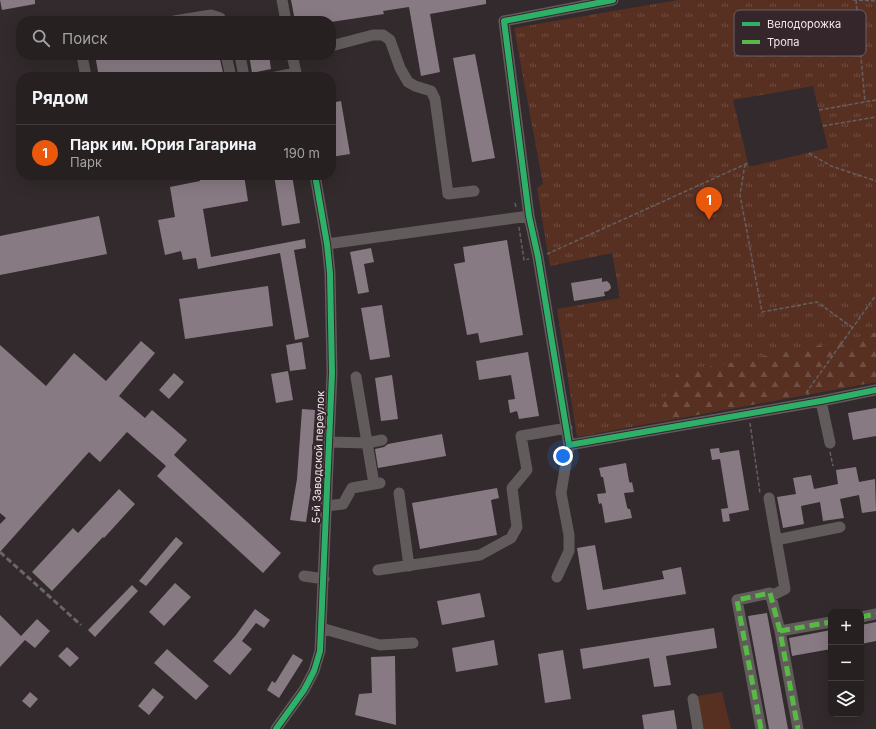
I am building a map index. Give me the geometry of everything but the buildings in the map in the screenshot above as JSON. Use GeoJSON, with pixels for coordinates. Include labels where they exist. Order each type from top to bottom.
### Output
{"type":"FeatureCollection","features":[{"type":"Feature","properties":{"kind":"street"},"geometry":{"type":"LineString","coordinates":[[282,0],[285,16]]}},
{"type":"Feature","properties":{"kind":"street"},"geometry":{"type":"LineString","coordinates":[[557,576],[569,551],[569,535],[561,493],[569,445],[538,257],[529,216],[504,21],[613,0]]}},
{"type":"Feature","properties":{"kind":"street"},"geometry":{"type":"LineString","coordinates":[[336,45],[373,35],[383,35],[390,40],[400,68],[408,82],[431,91],[435,99],[448,194],[474,191]]}},
{"type":"Feature","properties":{"kind":"street"},"geometry":{"type":"LineString","coordinates":[[83,60],[85,72]]}},
{"type":"Feature","properties":{"kind":"street"},"geometry":{"type":"LineString","coordinates":[[227,60],[230,72]]}},
{"type":"Feature","properties":{"kind":"street"},"geometry":{"type":"LineString","coordinates":[[241,60],[243,72]]}},
{"type":"Feature","properties":{"kind":"street"},"geometry":{"type":"LineString","coordinates":[[294,60],[296,72]]}},
{"type":"Feature","properties":{"kind":"street","name":"5-й Заводской переулок"},"geometry":{"type":"LineString","coordinates":[[276,729],[304,690],[314,670],[320,651],[332,373],[330,273],[327,244],[316,180]]}},
{"type":"Feature","properties":{"kind":"street"},"geometry":{"type":"LineString","coordinates":[[327,244],[529,216]]}},
{"type":"Feature","properties":{"kind":"street"},"geometry":{"type":"LineString","coordinates":[[326,506],[343,504],[352,488],[378,483],[367,442],[356,377]]}},
{"type":"Feature","properties":{"kind":"street"},"geometry":{"type":"LineString","coordinates":[[569,445],[876,390]]}},
{"type":"Feature","properties":{"kind":"street"},"geometry":{"type":"LineString","coordinates":[[821,401],[830,443]]}},
{"type":"Feature","properties":{"kind":"street"},"geometry":{"type":"LineString","coordinates":[[378,570],[480,555],[511,538],[517,527],[512,488],[527,470],[521,436],[567,428]]}},
{"type":"Feature","properties":{"kind":"street"},"geometry":{"type":"LineString","coordinates":[[329,442],[367,442],[382,440]]}},
{"type":"Feature","properties":{"kind":"street"},"geometry":{"type":"LineString","coordinates":[[399,494],[409,566]]}},
{"type":"Feature","properties":{"kind":"street"},"geometry":{"type":"LineString","coordinates":[[765,498],[776,540],[785,589],[771,596]]}},
{"type":"Feature","properties":{"kind":"street"},"geometry":{"type":"LineString","coordinates":[[776,540],[840,527]]}},
{"type":"Feature","properties":{"kind":"street"},"geometry":{"type":"LineString","coordinates":[[304,576],[324,579]]}},
{"type":"Feature","properties":{"kind":"street"},"geometry":{"type":"LineString","coordinates":[[761,729],[737,600],[770,593],[780,632],[798,729]]}},
{"type":"Feature","properties":{"kind":"street"},"geometry":{"type":"LineString","coordinates":[[864,616],[876,614]]}},
{"type":"Feature","properties":{"kind":"street"},"geometry":{"type":"LineString","coordinates":[[780,632],[828,623]]}},
{"type":"Feature","properties":{"kind":"street"},"geometry":{"type":"LineString","coordinates":[[320,628],[380,646],[413,643]]}},
{"type":"Feature","properties":{"kind":"street"},"geometry":{"type":"LineString","coordinates":[[692,699],[698,729]]}},
{"type":"Feature","properties":{"kind":"path"},"geometry":{"type":"LineString","coordinates":[[856,10],[855,0],[876,1]]}},
{"type":"Feature","properties":{"kind":"path"},"geometry":{"type":"LineString","coordinates":[[860,56],[865,102]]}},
{"type":"Feature","properties":{"kind":"path"},"geometry":{"type":"LineString","coordinates":[[819,110],[876,100]]}},
{"type":"Feature","properties":{"kind":"path"},"geometry":{"type":"LineString","coordinates":[[823,126],[876,117]]}},
{"type":"Feature","properties":{"kind":"path"},"geometry":{"type":"LineString","coordinates":[[809,153],[831,166],[876,181]]}},
{"type":"Feature","properties":{"kind":"path"},"geometry":{"type":"LineString","coordinates":[[544,256],[748,163]]}},
{"type":"Feature","properties":{"kind":"path"},"geometry":{"type":"LineString","coordinates":[[745,164],[740,195],[762,312],[816,302],[853,328]]}},
{"type":"Feature","properties":{"kind":"path"},"geometry":{"type":"LineString","coordinates":[[515,203],[524,260],[533,258]]}},
{"type":"Feature","properties":{"kind":"path"},"geometry":{"type":"LineString","coordinates":[[802,398],[876,295]]}},
{"type":"Feature","properties":{"kind":"path"},"geometry":{"type":"LineString","coordinates":[[750,423],[765,498]]}},
{"type":"Feature","properties":{"kind":"path"},"geometry":{"type":"LineString","coordinates":[[830,443],[833,466]]}},
{"type":"Feature","properties":{"kind":"green space"},"geometry":{"type":"Polygon","coordinates":[[[678,0],[876,0],[876,382],[577,437],[557,309],[620,298],[612,253],[550,266],[537,188],[543,184],[514,28],[678,0]],[[813,86],[733,100],[749,167],[828,148],[813,86]]]}},
{"type":"Feature","properties":{"kind":"green space"},"geometry":{"type":"Polygon","coordinates":[[[876,332],[876,382],[655,423],[677,373],[863,337],[876,332]]]}},
{"type":"Feature","properties":{"kind":"green space"},"geometry":{"type":"Polygon","coordinates":[[[722,692],[731,729],[703,729],[697,696],[722,692]]]}},
{"type":"Feature","properties":{"kind":"railway"},"geometry":{"type":"LineString","coordinates":[[0,552],[81,625]]}},
{"type":"Feature","properties":{"kind":"marked path"},"geometry":{"type":"LineString","coordinates":[[761,729],[737,600],[770,593],[780,631],[798,729]]}},
{"type":"Feature","properties":{"kind":"marked path"},"geometry":{"type":"LineString","coordinates":[[864,616],[876,614]]}},
{"type":"Feature","properties":{"kind":"marked path"},"geometry":{"type":"LineString","coordinates":[[780,631],[828,623]]}},
{"type":"Feature","properties":{"kind":"cycle path"},"geometry":{"type":"LineString","coordinates":[[613,0],[504,21],[529,216],[538,257],[569,445],[876,390]]}},
{"type":"Feature","properties":{"kind":"cycle path"},"geometry":{"type":"LineString","coordinates":[[276,729],[304,690],[314,671],[320,651],[332,373],[330,273],[327,244],[316,180]]}},
{"type":"Feature","properties":{"kind":"place","name":"Парк им. Юрия Гагарина"},"geometry":{"type":"Point","coordinates":[709,220]}}]}
